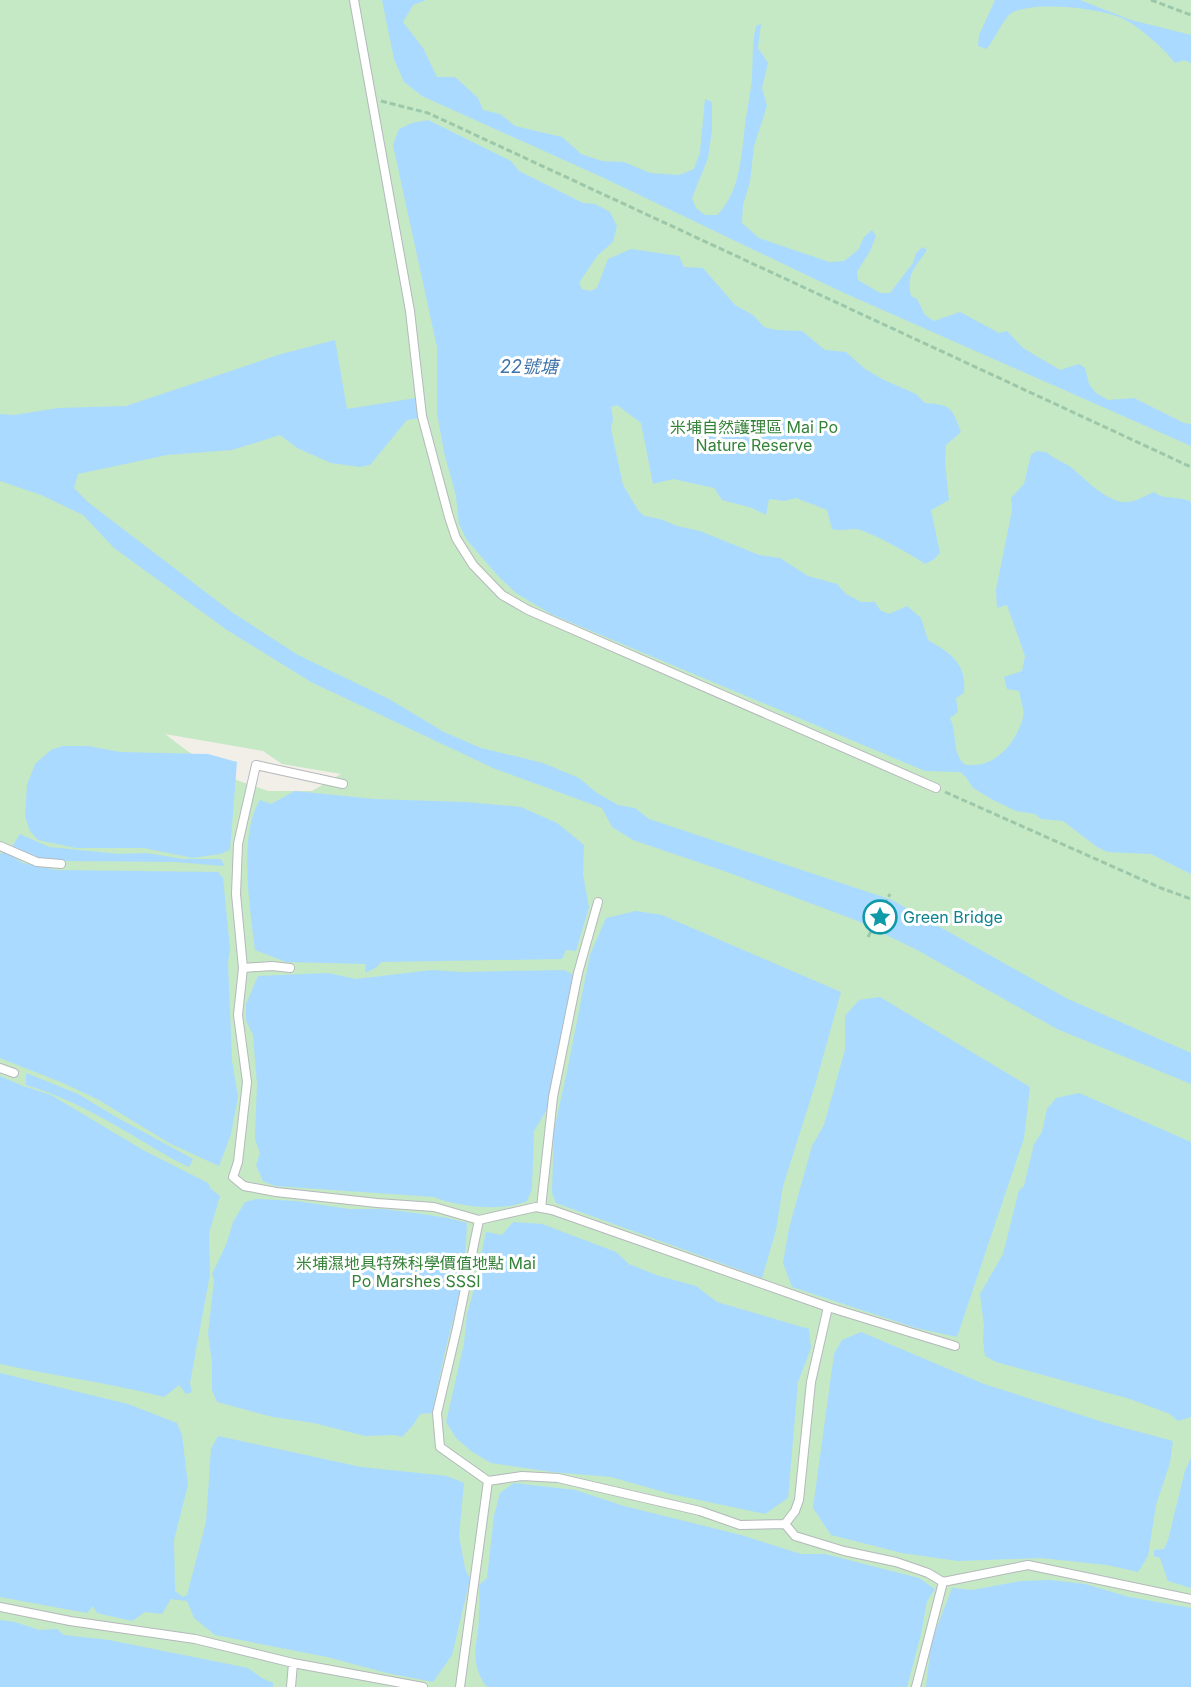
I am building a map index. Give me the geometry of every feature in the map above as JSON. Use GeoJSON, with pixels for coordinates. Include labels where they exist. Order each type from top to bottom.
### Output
{"type":"FeatureCollection","features":[{"type":"Feature","properties":{"kind":"lane"},"geometry":{"type":"LineString","coordinates":[[354,0],[410,311],[422,416],[452,528],[473,565],[502,595],[528,610],[936,788]]}},
{"type":"Feature","properties":{"kind":"lane"},"geometry":{"type":"LineString","coordinates":[[343,784],[255,765],[238,844],[236,894],[243,968],[238,1015],[247,1082],[238,1162],[233,1177],[244,1186],[276,1192],[434,1207],[479,1220],[536,1207],[552,1210],[828,1307],[955,1346]]}},
{"type":"Feature","properties":{"kind":"lane"},"geometry":{"type":"LineString","coordinates":[[0,846],[37,862],[61,864]]}},
{"type":"Feature","properties":{"kind":"lane"},"geometry":{"type":"LineString","coordinates":[[541,1208],[553,1097],[578,973],[598,902]]}},
{"type":"Feature","properties":{"kind":"lane"},"geometry":{"type":"LineString","coordinates":[[243,968],[272,966],[290,968]]}},
{"type":"Feature","properties":{"kind":"lane"},"geometry":{"type":"LineString","coordinates":[[0,1068],[14,1073]]}},
{"type":"Feature","properties":{"kind":"lane"},"geometry":{"type":"LineString","coordinates":[[479,1220],[437,1413],[440,1447],[488,1480],[522,1476],[558,1478],[700,1511],[740,1525],[785,1524]]}},
{"type":"Feature","properties":{"kind":"lane"},"geometry":{"type":"LineString","coordinates":[[785,1524],[795,1511],[799,1500],[811,1382],[828,1307]]}},
{"type":"Feature","properties":{"kind":"lane"},"geometry":{"type":"LineString","coordinates":[[460,1687],[488,1480]]}},
{"type":"Feature","properties":{"kind":"lane"},"geometry":{"type":"LineString","coordinates":[[785,1524],[795,1536],[844,1551],[896,1562],[928,1573],[943,1582],[1028,1565],[1191,1599]]}},
{"type":"Feature","properties":{"kind":"lane"},"geometry":{"type":"LineString","coordinates":[[916,1687],[943,1582]]}},
{"type":"Feature","properties":{"kind":"lane"},"geometry":{"type":"LineString","coordinates":[[0,1607],[70,1621],[195,1639],[293,1663],[423,1687]]}},
{"type":"Feature","properties":{"kind":"lane"},"geometry":{"type":"LineString","coordinates":[[291,1687],[293,1663]]}},
{"type":"Feature","properties":{"kind":"path"},"geometry":{"type":"LineString","coordinates":[[1151,0],[1191,15]]}},
{"type":"Feature","properties":{"kind":"path"},"geometry":{"type":"LineString","coordinates":[[372,98],[428,113],[1191,467]]}},
{"type":"Feature","properties":{"kind":"path"},"geometry":{"type":"LineString","coordinates":[[936,788],[1161,888],[1191,899]]}},
{"type":"Feature","properties":{"kind":"path"},"geometry":{"type":"LineString","coordinates":[[868,937],[890,894]]}},
{"type":"Feature","properties":{"kind":"green space"},"geometry":{"type":"Polygon","coordinates":[[[0,0],[1191,0],[1191,1687],[0,1687],[0,0]],[[165,734],[225,776],[268,791],[312,791],[341,774],[282,764],[263,751],[165,734]]]}},
{"type":"Feature","properties":{"kind":"water"},"geometry":{"type":"Polygon","coordinates":[[[382,0],[426,0],[413,5],[403,22],[423,48],[437,77],[455,77],[478,98],[483,110],[500,114],[515,126],[562,137],[581,154],[602,161],[624,162],[650,173],[679,175],[694,169],[700,152],[705,99],[712,102],[712,130],[708,158],[692,198],[696,208],[705,215],[717,215],[725,205],[736,182],[751,87],[755,32],[756,26],[761,24],[758,48],[768,63],[762,88],[767,106],[754,146],[742,223],[759,238],[829,262],[844,261],[858,250],[864,237],[872,230],[876,236],[857,272],[858,280],[880,293],[890,293],[913,263],[916,253],[923,247],[927,250],[913,271],[910,288],[911,296],[917,299],[925,315],[934,321],[960,312],[999,333],[1007,331],[1023,348],[1060,370],[1079,364],[1085,368],[1089,384],[1096,393],[1108,400],[1134,398],[1184,423],[1191,424],[1191,446],[842,292],[604,178],[422,96],[404,82],[394,59],[382,0]]]}},
{"type":"Feature","properties":{"kind":"water"},"geometry":{"type":"Polygon","coordinates":[[[995,0],[1080,0],[1131,20],[1191,35],[1191,63],[1184,60],[1175,63],[1152,40],[1126,20],[1101,12],[1067,7],[1033,7],[1010,14],[987,49],[978,46],[979,35],[995,0]]]}},
{"type":"Feature","properties":{"kind":"water","name":"22號塘"},"geometry":{"type":"Polygon","coordinates":[[[428,120],[511,161],[519,171],[583,203],[595,204],[610,212],[617,226],[613,242],[597,256],[579,283],[582,289],[590,291],[597,288],[608,259],[631,249],[679,256],[684,267],[703,268],[735,305],[753,315],[764,327],[802,331],[825,350],[846,352],[865,369],[916,394],[925,403],[950,409],[961,432],[946,445],[945,463],[949,500],[931,510],[940,553],[925,564],[867,532],[857,529],[832,529],[827,510],[796,498],[784,501],[769,499],[766,515],[752,508],[722,500],[714,488],[673,479],[653,484],[641,423],[617,405],[611,407],[613,419],[611,429],[623,485],[644,516],[700,531],[759,555],[780,558],[808,576],[837,584],[846,594],[861,602],[875,602],[880,610],[889,614],[907,606],[921,618],[928,640],[950,655],[960,666],[963,674],[964,693],[956,698],[958,712],[950,718],[957,753],[964,764],[985,763],[1000,755],[1017,734],[1023,718],[1019,691],[1007,689],[1004,677],[1022,671],[1025,656],[1007,605],[997,608],[996,590],[1012,510],[1011,498],[1024,484],[1031,455],[1037,451],[1046,452],[1070,467],[1106,496],[1121,502],[1135,500],[1154,492],[1191,502],[1191,874],[1151,854],[1108,852],[1097,847],[1063,821],[1041,819],[1035,814],[1016,811],[993,800],[973,788],[960,772],[925,771],[551,614],[516,593],[498,576],[467,540],[459,524],[456,496],[444,452],[437,413],[437,347],[393,145],[399,129],[412,123],[428,120]]]}},
{"type":"Feature","properties":{"kind":"water"},"geometry":{"type":"Polygon","coordinates":[[[335,340],[347,409],[416,398],[420,418],[407,420],[370,465],[360,467],[331,463],[297,448],[280,435],[232,450],[167,455],[78,474],[74,488],[89,503],[233,613],[298,655],[389,699],[444,732],[481,748],[543,763],[579,778],[597,793],[618,805],[635,808],[649,819],[892,900],[1068,999],[1191,1053],[1191,1084],[1057,1029],[919,951],[858,921],[633,840],[612,827],[602,808],[493,768],[311,682],[227,630],[114,548],[83,515],[41,495],[0,481],[0,414],[14,415],[58,408],[126,406],[281,354],[335,340]]]}},
{"type":"Feature","properties":{"kind":"water"},"geometry":{"type":"Polygon","coordinates":[[[63,746],[88,746],[120,752],[208,754],[237,762],[230,850],[193,858],[144,848],[76,848],[38,840],[30,831],[25,816],[27,785],[35,764],[51,750],[63,746]]]}},
{"type":"Feature","properties":{"kind":"water"},"geometry":{"type":"Polygon","coordinates":[[[295,791],[374,799],[466,802],[521,807],[557,823],[584,845],[583,874],[589,907],[576,951],[566,950],[562,959],[381,962],[377,967],[365,973],[366,964],[286,962],[255,950],[247,873],[249,832],[253,815],[260,800],[271,804],[295,791]]]}},
{"type":"Feature","properties":{"kind":"water"},"geometry":{"type":"Polygon","coordinates":[[[20,834],[49,847],[119,854],[147,853],[183,859],[221,859],[224,866],[175,862],[66,861],[33,858],[12,847],[20,834]]]}},
{"type":"Feature","properties":{"kind":"water"},"geometry":{"type":"Polygon","coordinates":[[[4,852],[23,863],[56,870],[218,872],[223,878],[230,949],[228,963],[232,1061],[238,1097],[231,1134],[219,1166],[169,1143],[99,1100],[0,1058],[0,854],[4,852]]]}},
{"type":"Feature","properties":{"kind":"water"},"geometry":{"type":"Polygon","coordinates":[[[636,911],[662,915],[841,992],[816,1082],[783,1186],[776,1230],[762,1278],[556,1203],[552,1193],[554,1130],[590,955],[606,918],[636,911]]]}},
{"type":"Feature","properties":{"kind":"water"},"geometry":{"type":"Polygon","coordinates":[[[432,970],[462,972],[564,970],[572,974],[576,985],[552,1101],[534,1131],[532,1189],[527,1201],[505,1206],[480,1207],[434,1197],[275,1186],[263,1181],[256,1165],[260,1153],[255,1139],[257,1084],[253,1035],[246,1020],[246,1004],[258,976],[328,973],[356,979],[432,970]]]}},
{"type":"Feature","properties":{"kind":"water"},"geometry":{"type":"Polygon","coordinates":[[[880,997],[1030,1087],[1024,1138],[957,1337],[916,1328],[792,1287],[783,1263],[789,1228],[812,1146],[824,1125],[845,1050],[845,1016],[859,1000],[880,997]]]}},
{"type":"Feature","properties":{"kind":"water"},"geometry":{"type":"Polygon","coordinates":[[[26,1073],[78,1094],[193,1159],[189,1167],[87,1110],[26,1085],[26,1073]]]}},
{"type":"Feature","properties":{"kind":"water"},"geometry":{"type":"Polygon","coordinates":[[[0,1076],[51,1095],[143,1150],[208,1183],[211,1189],[220,1196],[209,1233],[210,1274],[190,1383],[192,1392],[186,1394],[179,1385],[164,1397],[0,1364],[0,1076]]]}},
{"type":"Feature","properties":{"kind":"water"},"geometry":{"type":"Polygon","coordinates":[[[1079,1093],[1191,1142],[1191,1417],[1178,1421],[1170,1414],[1130,1399],[996,1362],[985,1356],[980,1294],[1003,1254],[1019,1190],[1024,1186],[1034,1144],[1042,1132],[1047,1109],[1056,1098],[1079,1093]]]}},
{"type":"Feature","properties":{"kind":"water"},"geometry":{"type":"Polygon","coordinates":[[[257,1199],[296,1201],[349,1209],[383,1209],[448,1218],[467,1223],[464,1277],[432,1413],[420,1414],[402,1437],[365,1436],[314,1423],[273,1417],[217,1402],[212,1390],[212,1363],[208,1334],[214,1280],[212,1274],[226,1245],[233,1222],[245,1202],[257,1199]]]}},
{"type":"Feature","properties":{"kind":"water"},"geometry":{"type":"Polygon","coordinates":[[[513,1222],[542,1224],[616,1252],[629,1264],[659,1276],[696,1286],[717,1302],[809,1329],[811,1348],[798,1382],[788,1498],[765,1514],[671,1494],[611,1477],[552,1472],[491,1463],[471,1451],[456,1438],[446,1422],[486,1232],[502,1235],[513,1222]]]}},
{"type":"Feature","properties":{"kind":"water"},"geometry":{"type":"Polygon","coordinates":[[[861,1332],[984,1384],[1106,1423],[1173,1441],[1170,1463],[1156,1505],[1148,1556],[1138,1572],[1107,1565],[1041,1558],[958,1561],[902,1553],[831,1535],[813,1508],[834,1354],[842,1340],[861,1332]]]}},
{"type":"Feature","properties":{"kind":"water"},"geometry":{"type":"Polygon","coordinates":[[[0,1373],[128,1404],[177,1423],[182,1435],[188,1485],[174,1540],[175,1591],[183,1597],[187,1595],[206,1522],[211,1449],[218,1436],[361,1467],[447,1476],[464,1483],[459,1536],[465,1568],[470,1579],[452,1655],[433,1682],[327,1657],[215,1635],[194,1618],[187,1601],[171,1599],[162,1614],[145,1612],[132,1621],[97,1613],[93,1606],[87,1613],[0,1597],[0,1373]]]}},
{"type":"Feature","properties":{"kind":"water"},"geometry":{"type":"Polygon","coordinates":[[[1191,1458],[1191,1588],[1168,1581],[1160,1558],[1154,1556],[1154,1550],[1164,1549],[1168,1540],[1185,1471],[1191,1458]]]}},
{"type":"Feature","properties":{"kind":"water"},"geometry":{"type":"Polygon","coordinates":[[[514,1483],[575,1490],[624,1506],[741,1535],[801,1554],[825,1554],[919,1578],[935,1589],[927,1601],[907,1687],[487,1687],[477,1669],[476,1660],[479,1585],[487,1578],[494,1516],[500,1493],[514,1483]]]}},
{"type":"Feature","properties":{"kind":"water"},"geometry":{"type":"Polygon","coordinates":[[[1050,1580],[1085,1584],[1129,1597],[1191,1608],[1191,1687],[926,1687],[931,1643],[952,1588],[972,1590],[1021,1581],[1050,1580]]]}},
{"type":"Feature","properties":{"kind":"water"},"geometry":{"type":"Polygon","coordinates":[[[0,1620],[39,1630],[57,1629],[64,1635],[109,1640],[248,1668],[273,1683],[273,1687],[0,1687],[0,1620]]]}},
{"type":"Feature","properties":{"kind":"place","name":"Green Bridge"},"geometry":{"type":"Point","coordinates":[880,917]}},
{"type":"Feature","properties":{"kind":"park label","name":"米埔自然護理區 Mai Po Nature Reserve"},"geometry":{"type":"Point","coordinates":[754,436]}},
{"type":"Feature","properties":{"kind":"park label","name":"米埔濕地具特殊科學價值地點 Mai Po Marshes SSSI"},"geometry":{"type":"Point","coordinates":[416,1272]}}]}
